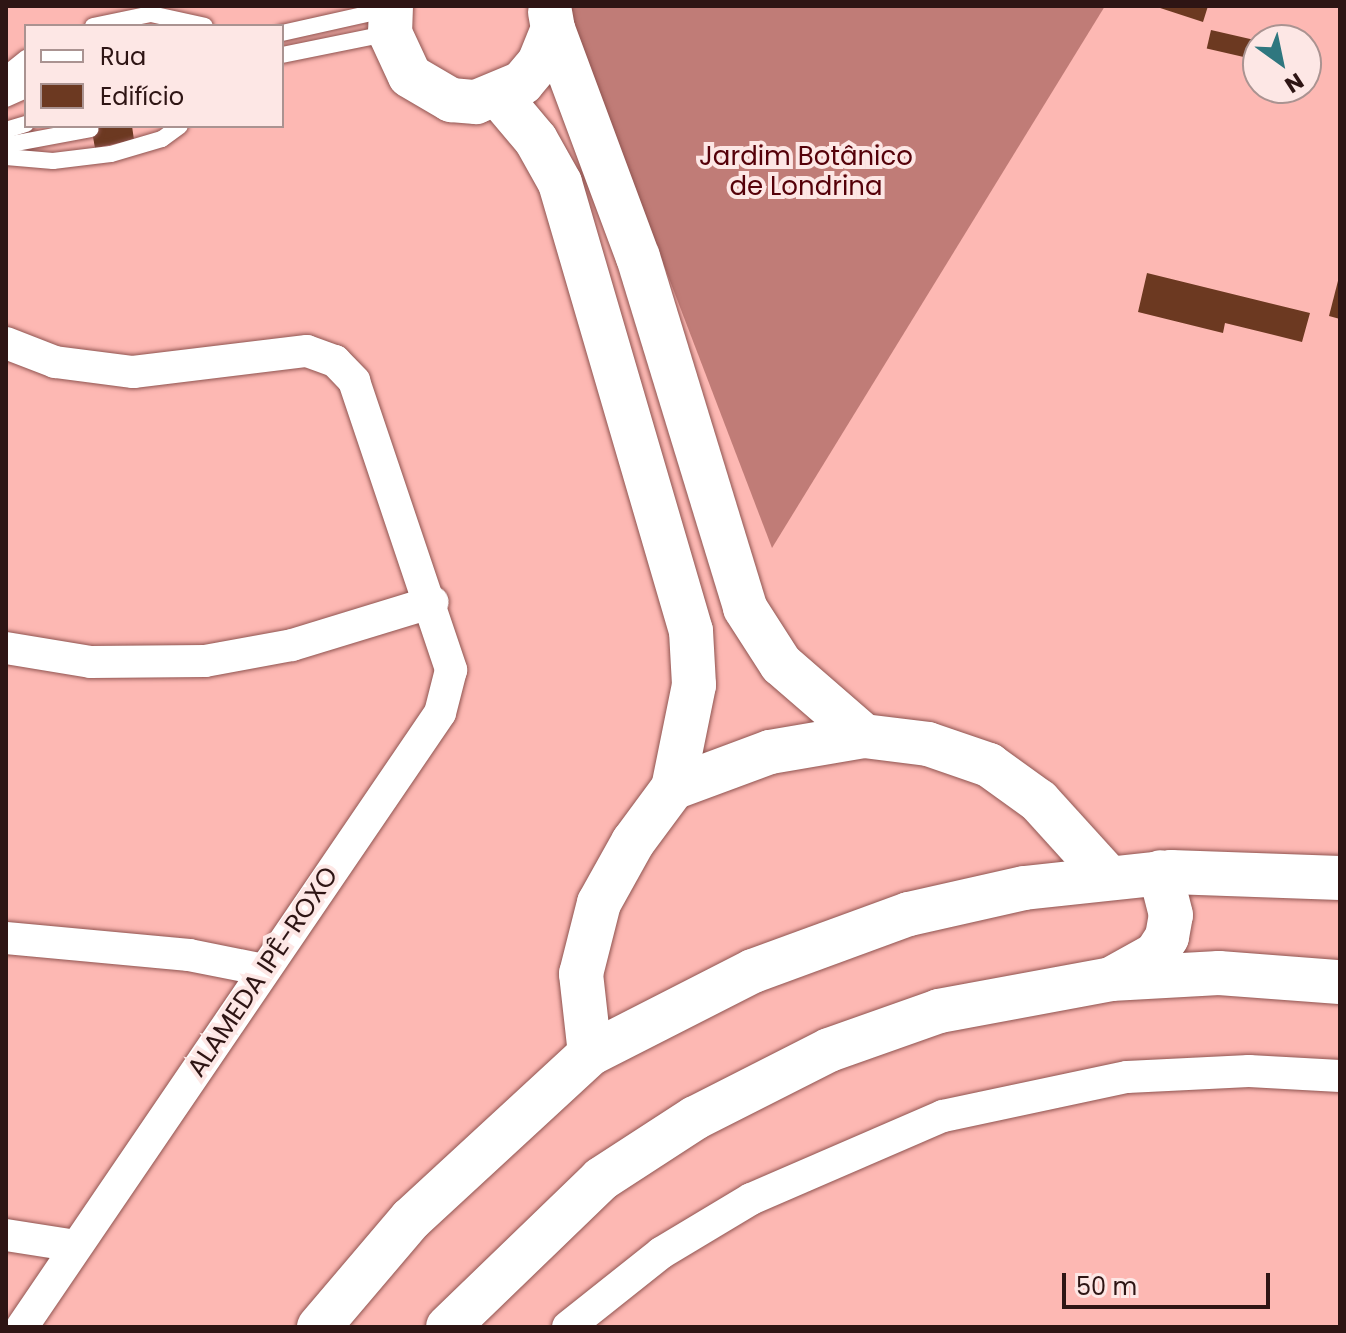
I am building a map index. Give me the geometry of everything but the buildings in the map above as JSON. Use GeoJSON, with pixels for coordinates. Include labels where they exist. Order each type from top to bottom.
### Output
{"type":"FeatureCollection","features":[{"type":"Feature","properties":{"kind":"street"},"geometry":{"type":"LineString","coordinates":[[391,16],[410,76],[429,91],[451,100],[499,96],[539,63],[551,18]]}},
{"type":"Feature","properties":{"kind":"street"},"geometry":{"type":"LineString","coordinates":[[551,18],[638,257],[745,608],[781,664],[864,736]]}},
{"type":"Feature","properties":{"kind":"street"},"geometry":{"type":"LineString","coordinates":[[499,96],[536,140],[560,183],[691,631],[694,685],[673,788],[599,903],[581,974],[590,1054]]}},
{"type":"Feature","properties":{"kind":"street","name":"ALAMEDA IPÊ-ROXO"},"geometry":{"type":"LineString","coordinates":[[6,343],[55,362],[133,372],[307,351],[335,361],[354,381],[433,602],[451,670],[440,713],[22,1327]]}},
{"type":"Feature","properties":{"kind":"street"},"geometry":{"type":"LineString","coordinates":[[6,648],[91,662],[205,661],[292,645],[433,602]]}},
{"type":"Feature","properties":{"kind":"street"},"geometry":{"type":"LineString","coordinates":[[673,788],[770,752],[864,736],[928,744],[989,765],[1039,801],[1107,876]]}},
{"type":"Feature","properties":{"kind":"street"},"geometry":{"type":"LineString","coordinates":[[1111,979],[1156,954],[1167,937],[1171,915],[1160,872]]}},
{"type":"Feature","properties":{"kind":"street"},"geometry":{"type":"LineString","coordinates":[[319,1327],[411,1219],[590,1054],[753,971],[845,936],[967,901],[1107,876],[1160,872],[1340,878]]}},
{"type":"Feature","properties":{"kind":"street"},"geometry":{"type":"LineString","coordinates":[[6,938],[189,955],[264,970]]}},
{"type":"Feature","properties":{"kind":"street"},"geometry":{"type":"LineString","coordinates":[[448,1327],[601,1179],[745,1091],[829,1050],[939,1011],[1111,979],[1219,973],[1340,982]]}},
{"type":"Feature","properties":{"kind":"street"},"geometry":{"type":"LineString","coordinates":[[589,1320],[661,1253],[751,1199],[943,1116],[1127,1077],[1249,1071],[1340,1076]]}},
{"type":"Feature","properties":{"kind":"street"},"geometry":{"type":"LineString","coordinates":[[6,1235],[76,1246]]}},
{"type":"Feature","properties":{"kind":"lane"},"geometry":{"type":"LineString","coordinates":[[103,24],[151,14],[196,24]]}},
{"type":"Feature","properties":{"kind":"lane"},"geometry":{"type":"LineString","coordinates":[[284,33],[391,16]]}},
{"type":"Feature","properties":{"kind":"lane"},"geometry":{"type":"LineString","coordinates":[[284,54],[391,16]]}},
{"type":"Feature","properties":{"kind":"lane"},"geometry":{"type":"LineString","coordinates":[[6,74],[24,60]]}},
{"type":"Feature","properties":{"kind":"lane"},"geometry":{"type":"LineString","coordinates":[[6,87],[24,76]]}},
{"type":"Feature","properties":{"kind":"lane"},"geometry":{"type":"LineString","coordinates":[[6,157],[53,161],[111,154],[162,139],[177,128]]}},
{"type":"Feature","properties":{"kind":"lane"},"geometry":{"type":"LineString","coordinates":[[6,145],[91,129]]}},
{"type":"Feature","properties":{"kind":"green space","name":"Jardim Botânico de Londrina"},"geometry":{"type":"Polygon","coordinates":[[[565,6],[1105,6],[772,548],[565,6]]]}}]}
